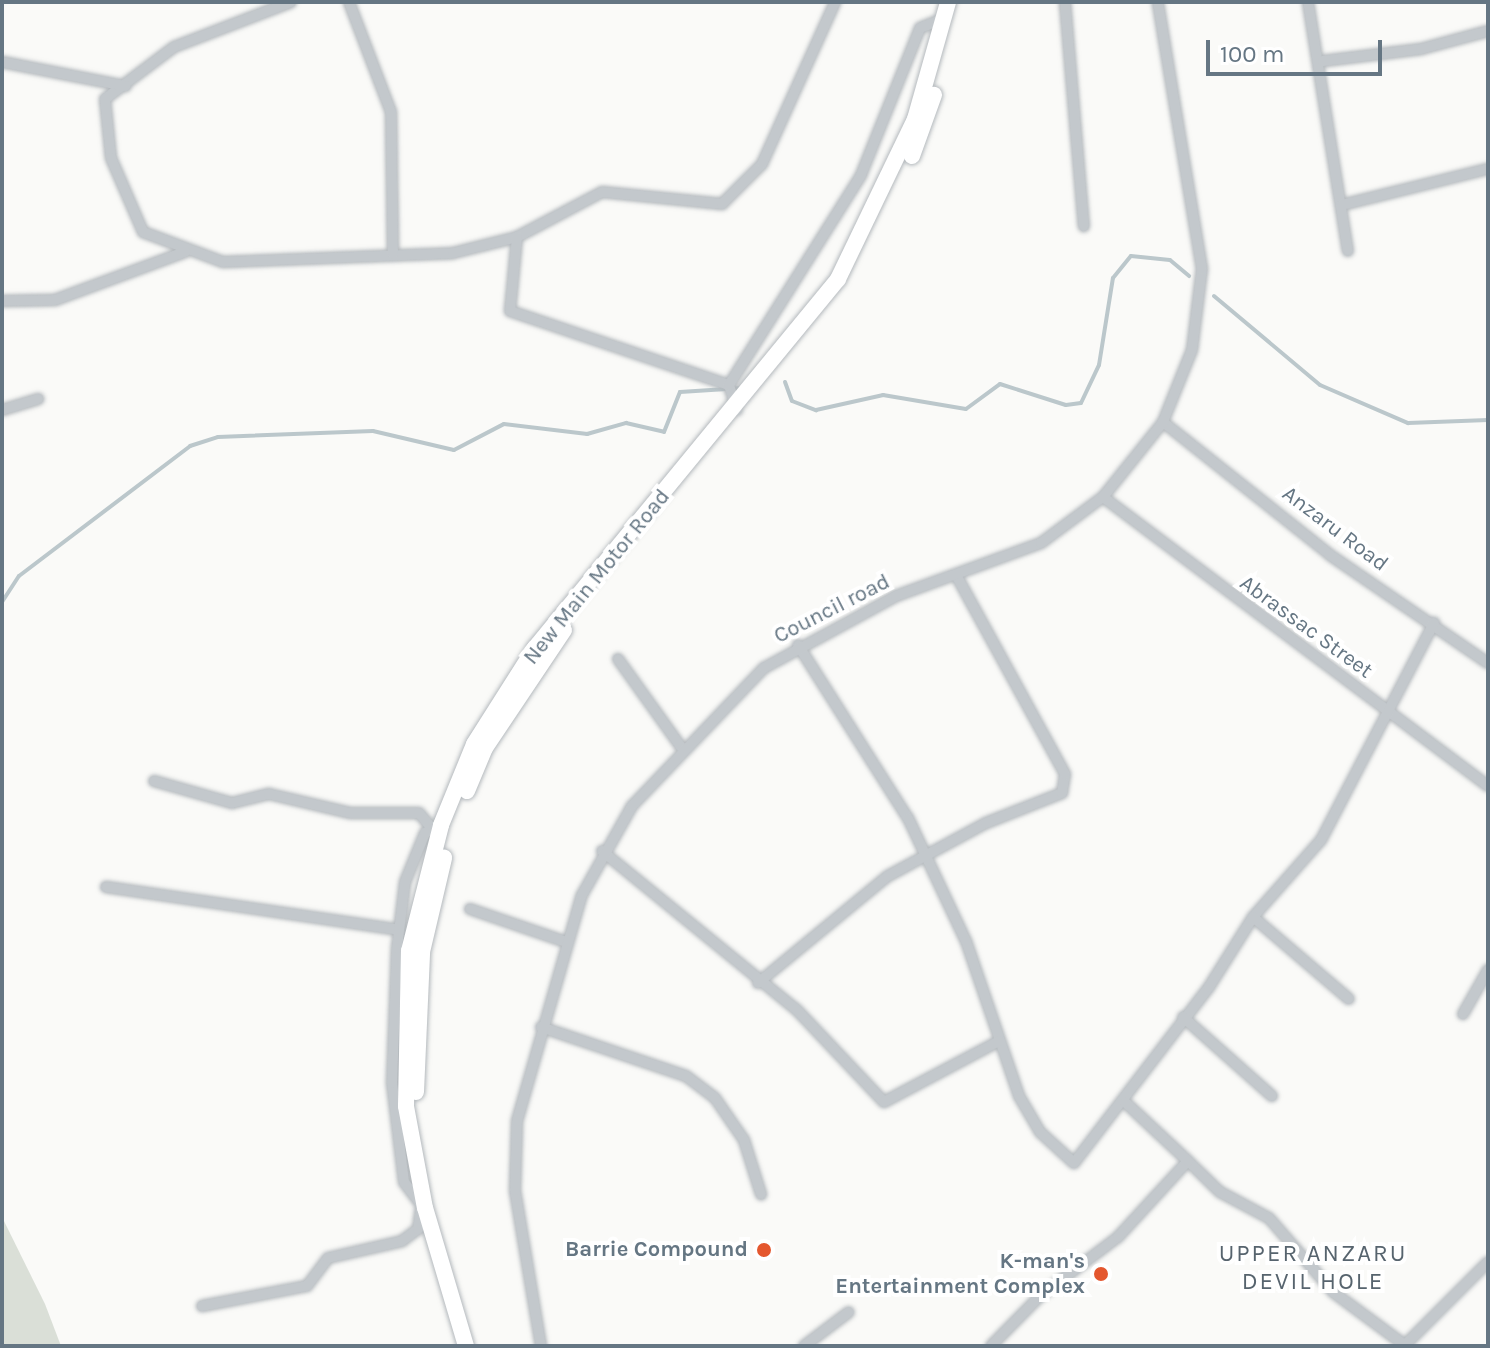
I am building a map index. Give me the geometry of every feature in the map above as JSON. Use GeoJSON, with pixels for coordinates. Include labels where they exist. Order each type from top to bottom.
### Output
{"type":"FeatureCollection","features":[{"type":"Feature","properties":{"kind":"highway","name":"New Main Motor Road"},"geometry":{"type":"LineString","coordinates":[[476,1346],[434,1207],[417,1105],[422,952],[452,827],[485,748],[547,651],[846,285],[926,123],[958,2]]}},
{"type":"Feature","properties":{"kind":"highway","name":"New Main Motor Road"},"geometry":{"type":"LineString","coordinates":[[466,1346],[423,1207],[406,1106],[403,1037],[409,951],[436,826],[474,744],[535,648],[737,410],[838,279],[880,203],[947,10]]}},
{"type":"Feature","properties":{"kind":"street"},"geometry":{"type":"LineString","coordinates":[[291,2],[194,37],[105,99],[121,192],[138,227],[185,252],[223,262],[453,253],[517,237],[602,192],[711,204],[731,200],[762,164],[835,2]]}},
{"type":"Feature","properties":{"kind":"street"},"geometry":{"type":"LineString","coordinates":[[349,2],[391,112],[393,254]]}},
{"type":"Feature","properties":{"kind":"street"},"geometry":{"type":"LineString","coordinates":[[1065,2],[1084,226]]}},
{"type":"Feature","properties":{"kind":"street","name":"Council road"},"geometry":{"type":"LineString","coordinates":[[541,1346],[515,1190],[517,1121],[566,942],[602,851],[681,747],[798,645],[896,596],[957,577],[1041,543],[1103,497],[1163,422],[1192,350],[1202,269],[1158,2]]}},
{"type":"Feature","properties":{"kind":"street"},"geometry":{"type":"LineString","coordinates":[[1308,2],[1323,61],[1348,251]]}},
{"type":"Feature","properties":{"kind":"street"},"geometry":{"type":"LineString","coordinates":[[737,410],[729,385],[861,175],[920,28],[947,10]]}},
{"type":"Feature","properties":{"kind":"street"},"geometry":{"type":"LineString","coordinates":[[1323,61],[1421,49],[1488,31]]}},
{"type":"Feature","properties":{"kind":"street"},"geometry":{"type":"LineString","coordinates":[[2,62],[126,86]]}},
{"type":"Feature","properties":{"kind":"street"},"geometry":{"type":"LineString","coordinates":[[1342,205],[1488,169]]}},
{"type":"Feature","properties":{"kind":"street"},"geometry":{"type":"LineString","coordinates":[[517,237],[510,311],[729,385]]}},
{"type":"Feature","properties":{"kind":"street"},"geometry":{"type":"LineString","coordinates":[[2,301],[55,300],[185,252]]}},
{"type":"Feature","properties":{"kind":"street"},"geometry":{"type":"LineString","coordinates":[[2,410],[38,399]]}},
{"type":"Feature","properties":{"kind":"street","name":"Anzaru Road"},"geometry":{"type":"LineString","coordinates":[[1163,422],[1330,555],[1434,623],[1488,663]]}},
{"type":"Feature","properties":{"kind":"street","name":"Abrassac Street"},"geometry":{"type":"LineString","coordinates":[[1103,497],[1488,786]]}},
{"type":"Feature","properties":{"kind":"street"},"geometry":{"type":"LineString","coordinates":[[758,983],[829,919],[926,855],[986,823],[1046,804],[1066,785],[957,577]]}},
{"type":"Feature","properties":{"kind":"street"},"geometry":{"type":"LineString","coordinates":[[798,645],[926,855],[966,941],[999,1041],[1040,1132],[1074,1163],[1125,1102],[1253,917],[1321,840],[1384,709],[1434,623]]}},
{"type":"Feature","properties":{"kind":"street"},"geometry":{"type":"LineString","coordinates":[[618,659],[681,747]]}},
{"type":"Feature","properties":{"kind":"street"},"geometry":{"type":"LineString","coordinates":[[154,781],[232,803],[269,794],[350,813],[419,813],[436,826],[405,882],[399,930],[392,1083],[404,1182],[423,1207],[418,1229],[402,1241],[328,1258],[307,1286],[202,1306]]}},
{"type":"Feature","properties":{"kind":"street"},"geometry":{"type":"LineString","coordinates":[[602,851],[650,883],[758,983],[796,1009],[884,1102],[999,1041]]}},
{"type":"Feature","properties":{"kind":"street"},"geometry":{"type":"LineString","coordinates":[[106,887],[399,930]]}},
{"type":"Feature","properties":{"kind":"street"},"geometry":{"type":"LineString","coordinates":[[470,909],[566,942]]}},
{"type":"Feature","properties":{"kind":"street"},"geometry":{"type":"LineString","coordinates":[[1253,917],[1349,999]]}},
{"type":"Feature","properties":{"kind":"street"},"geometry":{"type":"LineString","coordinates":[[1463,1014],[1488,970]]}},
{"type":"Feature","properties":{"kind":"street"},"geometry":{"type":"LineString","coordinates":[[1183,1017],[1272,1096]]}},
{"type":"Feature","properties":{"kind":"street"},"geometry":{"type":"LineString","coordinates":[[541,1027],[686,1076],[705,1090],[744,1140],[761,1194]]}},
{"type":"Feature","properties":{"kind":"street"},"geometry":{"type":"LineString","coordinates":[[1125,1102],[1220,1192],[1269,1218],[1333,1292],[1405,1346],[1488,1262]]}},
{"type":"Feature","properties":{"kind":"street"},"geometry":{"type":"LineString","coordinates":[[991,1346],[1040,1296],[1118,1237],[1188,1161]]}},
{"type":"Feature","properties":{"kind":"street"},"geometry":{"type":"LineString","coordinates":[[804,1346],[849,1312]]}},
{"type":"Feature","properties":{"kind":"shaded area"},"geometry":{"type":"Polygon","coordinates":[[[2,1217],[45,1304],[61,1346],[2,1346],[2,1217]]]}},
{"type":"Feature","properties":{"kind":"waterway"},"geometry":{"type":"LineString","coordinates":[[785,382],[792,401],[816,410],[883,395],[966,409],[1000,384],[1066,405],[1081,403],[1099,365],[1113,278],[1131,256],[1170,260],[1189,276]]}},
{"type":"Feature","properties":{"kind":"waterway"},"geometry":{"type":"LineString","coordinates":[[1214,296],[1320,385],[1408,423],[1488,420]]}},
{"type":"Feature","properties":{"kind":"waterway"},"geometry":{"type":"LineString","coordinates":[[2,602],[19,576],[190,446],[218,437],[373,431],[454,450],[504,424],[587,434],[626,423],[664,432],[680,392],[742,388]]}},
{"type":"Feature","properties":{"kind":"place","name":"Barrie Compound"},"geometry":{"type":"Point","coordinates":[764,1250]}},
{"type":"Feature","properties":{"kind":"place","name":"K-man's Entertainment Complex"},"geometry":{"type":"Point","coordinates":[1101,1274]}},
{"type":"Feature","properties":{"kind":"district","name":"UPPER ANZARU DEVIL HOLE"},"geometry":{"type":"Point","coordinates":[1313,1268]}}]}
